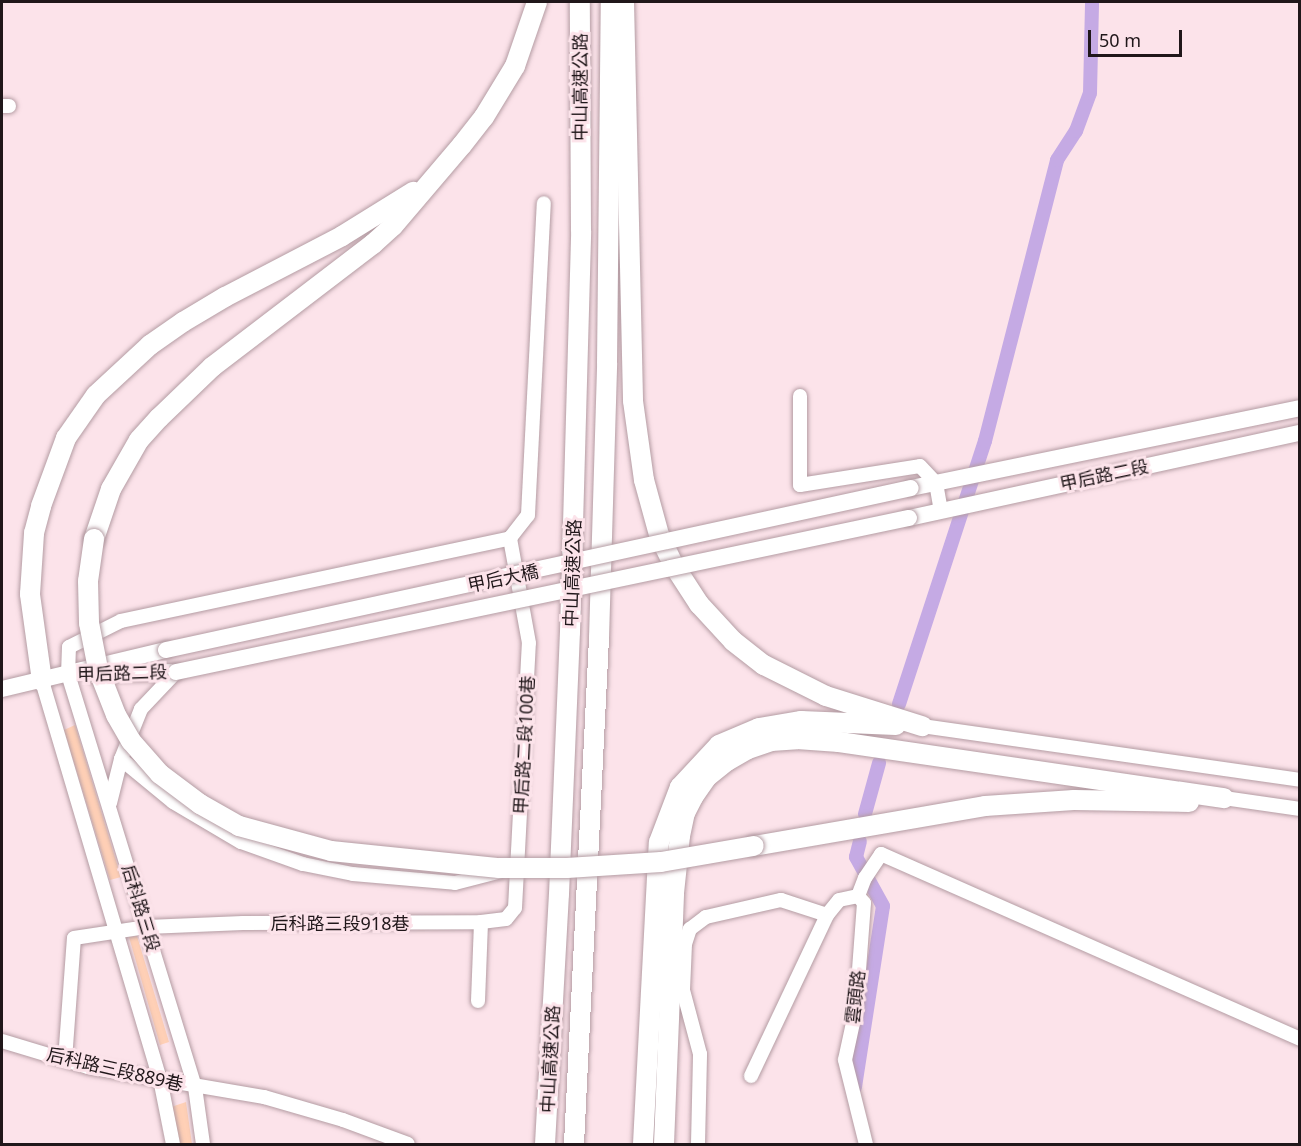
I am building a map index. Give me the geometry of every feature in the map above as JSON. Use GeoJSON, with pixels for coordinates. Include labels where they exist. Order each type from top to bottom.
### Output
{"type":"FeatureCollection","features":[{"type":"Feature","properties":{"kind":"highway"},"geometry":{"type":"LineString","coordinates":[[537,2],[515,66],[484,117],[393,226],[373,244],[212,367],[172,403],[127,459],[111,489],[94,539],[88,581],[90,623],[98,669],[116,716],[131,741],[160,774],[200,804],[239,826],[331,851],[499,868],[567,868],[661,862],[985,806],[1074,800],[1176,803],[1224,798]]}},
{"type":"Feature","properties":{"kind":"highway","name":"中山高速公路"},"geometry":{"type":"LineString","coordinates":[[544,1144],[559,894],[570,632],[581,231],[579,2]]}},
{"type":"Feature","properties":{"kind":"highway","name":"中山高速公路"},"geometry":{"type":"LineString","coordinates":[[574,1144],[599,638],[607,363],[611,2]]}},
{"type":"Feature","properties":{"kind":"highway"},"geometry":{"type":"LineString","coordinates":[[624,2],[633,401],[644,480],[659,535],[673,564],[699,604],[733,641],[764,665],[826,696],[922,726]]}},
{"type":"Feature","properties":{"kind":"highway"},"geometry":{"type":"LineString","coordinates":[[42,681],[30,594],[34,533],[41,506],[66,438],[96,395],[150,345],[183,322],[225,297],[342,236],[433,178]]}},
{"type":"Feature","properties":{"kind":"highway"},"geometry":{"type":"LineString","coordinates":[[643,1144],[658,853],[665,822],[680,787],[719,745],[759,728],[801,721],[922,726]]}},
{"type":"Feature","properties":{"kind":"highway"},"geometry":{"type":"LineString","coordinates":[[664,1144],[674,893],[680,836],[685,813],[693,797],[707,777],[727,761],[748,749],[771,741],[797,739],[838,742],[1224,798]]}},
{"type":"Feature","properties":{"kind":"main road","name":"甲后路二段"},"geometry":{"type":"LineString","coordinates":[[911,488],[1299,408]]}},
{"type":"Feature","properties":{"kind":"main road","name":"甲后路二段"},"geometry":{"type":"LineString","coordinates":[[909,518],[1299,433]]}},
{"type":"Feature","properties":{"kind":"main road","name":"甲后大橋"},"geometry":{"type":"LineString","coordinates":[[166,650],[911,488]]}},
{"type":"Feature","properties":{"kind":"main road","name":"甲后大橋"},"geometry":{"type":"LineString","coordinates":[[176,672],[909,518]]}},
{"type":"Feature","properties":{"kind":"main road","name":"甲后路二段"},"geometry":{"type":"LineString","coordinates":[[2,689],[166,650]]}},
{"type":"Feature","properties":{"kind":"main road","name":"甲后路二段"},"geometry":{"type":"LineString","coordinates":[[68,675],[176,672]]}},
{"type":"Feature","properties":{"kind":"street"},"geometry":{"type":"LineString","coordinates":[[68,675],[69,647],[121,621],[510,538],[528,515],[544,203]]}},
{"type":"Feature","properties":{"kind":"street"},"geometry":{"type":"LineString","coordinates":[[800,396],[800,485],[920,466],[936,483],[940,511]]}},
{"type":"Feature","properties":{"kind":"street","name":"甲后路二段100巷"},"geometry":{"type":"LineString","coordinates":[[510,538],[529,643],[517,865]]}},
{"type":"Feature","properties":{"kind":"street"},"geometry":{"type":"LineString","coordinates":[[109,805],[121,759],[141,710],[176,672]]}},
{"type":"Feature","properties":{"kind":"street","name":"后科路三段"},"geometry":{"type":"LineString","coordinates":[[68,675],[195,1087],[203,1144]]}},
{"type":"Feature","properties":{"kind":"street","name":"后科路三段"},"geometry":{"type":"LineString","coordinates":[[42,681],[118,930],[160,1079],[173,1144]]}},
{"type":"Feature","properties":{"kind":"street"},"geometry":{"type":"LineString","coordinates":[[922,726],[1299,780]]}},
{"type":"Feature","properties":{"kind":"street"},"geometry":{"type":"LineString","coordinates":[[121,759],[173,802],[241,842],[303,864],[353,874],[454,884],[470,882],[517,865]]}},
{"type":"Feature","properties":{"kind":"street"},"geometry":{"type":"LineString","coordinates":[[1224,798],[1299,809]]}},
{"type":"Feature","properties":{"kind":"street"},"geometry":{"type":"LineString","coordinates":[[752,1076],[828,915],[839,900],[858,896],[865,878],[881,854],[1299,1039]]}},
{"type":"Feature","properties":{"kind":"street","name":"后科路三段918巷"},"geometry":{"type":"LineString","coordinates":[[65,1060],[74,938],[147,927],[243,923],[481,922],[506,919],[515,908],[517,865]]}},
{"type":"Feature","properties":{"kind":"street","name":"雲頭路"},"geometry":{"type":"LineString","coordinates":[[858,896],[864,903],[856,1009],[844,1060],[866,1144]]}},
{"type":"Feature","properties":{"kind":"street"},"geometry":{"type":"LineString","coordinates":[[698,1144],[700,1054],[683,990],[685,944],[690,929],[706,918],[781,900],[828,915]]}},
{"type":"Feature","properties":{"kind":"street"},"geometry":{"type":"LineString","coordinates":[[478,1001],[481,922]]}},
{"type":"Feature","properties":{"kind":"street","name":"后科路三段889巷"},"geometry":{"type":"LineString","coordinates":[[2,1041],[88,1067],[264,1097],[344,1120],[408,1144]]}},
{"type":"Feature","properties":{"kind":"shaded area"},"geometry":{"type":"Polygon","coordinates":[[[75,725],[121,877],[110,880],[64,730],[75,725]]]}},
{"type":"Feature","properties":{"kind":"shaded area"},"geometry":{"type":"Polygon","coordinates":[[[137,936],[169,1042],[160,1045],[129,937],[137,936]]]}},
{"type":"Feature","properties":{"kind":"shaded area"},"geometry":{"type":"Polygon","coordinates":[[[186,1102],[192,1144],[178,1144],[171,1107],[186,1102]]]}},
{"type":"Feature","properties":{"kind":"waterway"},"geometry":{"type":"LineString","coordinates":[[899,704],[985,441],[1057,160],[1076,131],[1090,93],[1092,2]]}},
{"type":"Feature","properties":{"kind":"waterway"},"geometry":{"type":"LineString","coordinates":[[865,814],[879,763]]}},
{"type":"Feature","properties":{"kind":"waterway"},"geometry":{"type":"LineString","coordinates":[[855,1087],[883,906],[856,857],[860,841]]}}]}
